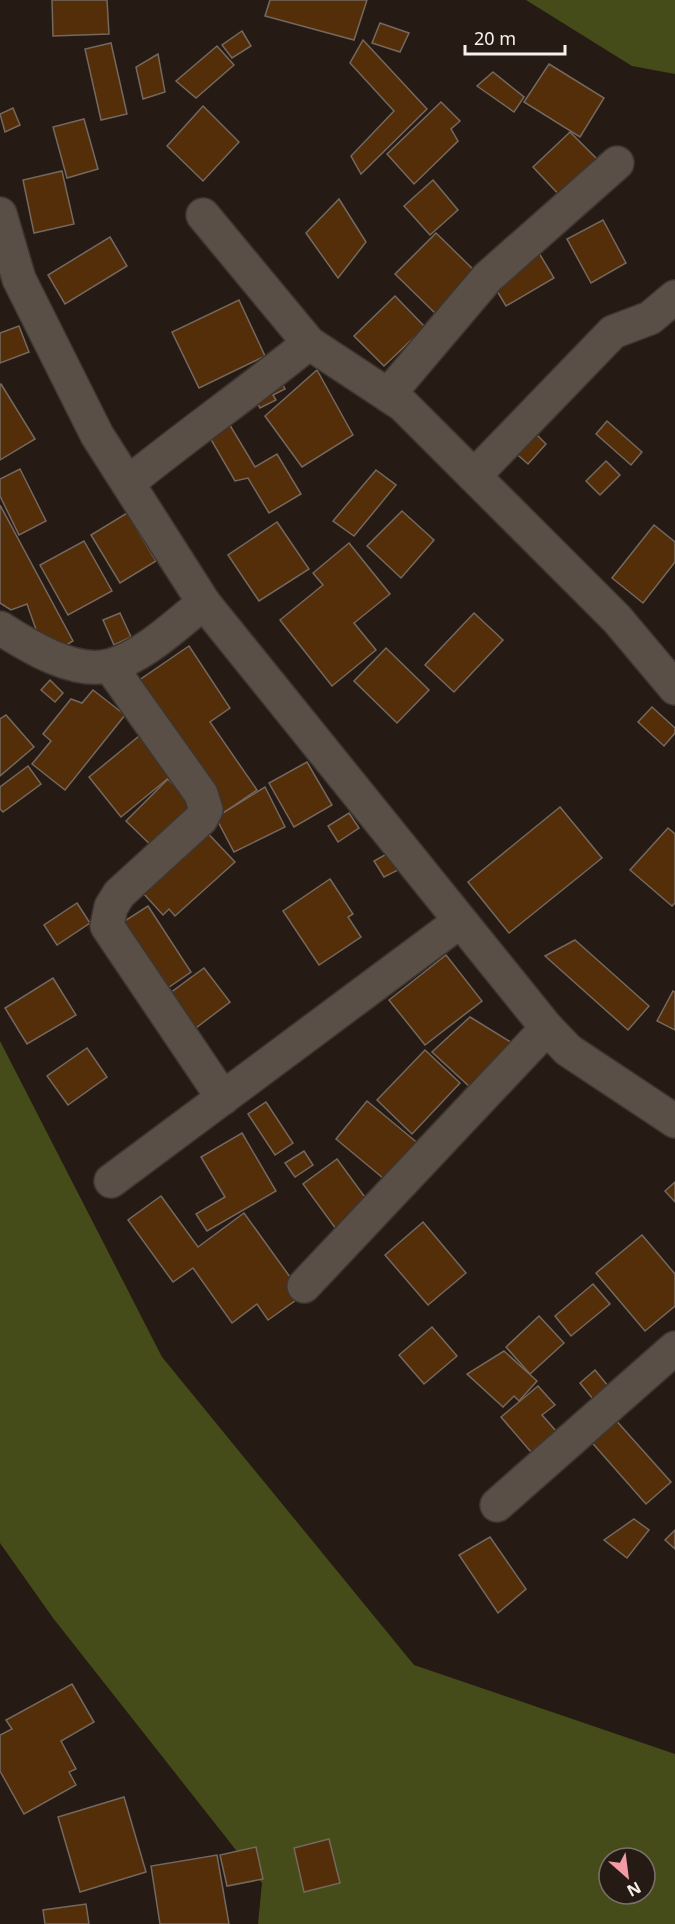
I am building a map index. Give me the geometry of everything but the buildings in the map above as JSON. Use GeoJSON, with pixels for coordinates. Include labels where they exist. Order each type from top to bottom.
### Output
{"type":"FeatureCollection","features":[{"type":"Feature","properties":{"kind":"street"},"geometry":{"type":"LineString","coordinates":[[388,395],[487,278],[617,163]]}},
{"type":"Feature","properties":{"kind":"street"},"geometry":{"type":"LineString","coordinates":[[0,214],[18,279],[97,435],[204,603],[459,922],[547,1028],[568,1050],[675,1121]]}},
{"type":"Feature","properties":{"kind":"street"},"geometry":{"type":"LineString","coordinates":[[202,215],[309,343],[404,405],[617,619],[675,688]]}},
{"type":"Feature","properties":{"kind":"street"},"geometry":{"type":"LineString","coordinates":[[474,476],[613,332],[650,318],[675,297]]}},
{"type":"Feature","properties":{"kind":"street"},"geometry":{"type":"LineString","coordinates":[[128,483],[202,424],[250,391],[309,343]]}},
{"type":"Feature","properties":{"kind":"street"},"geometry":{"type":"LineString","coordinates":[[0,627],[37,652],[78,665],[110,666],[137,653],[204,603]]}},
{"type":"Feature","properties":{"kind":"street"},"geometry":{"type":"LineString","coordinates":[[110,666],[201,794],[206,810],[201,819],[119,894],[111,908],[107,926],[223,1098]]}},
{"type":"Feature","properties":{"kind":"street"},"geometry":{"type":"LineString","coordinates":[[111,1180],[459,922]]}},
{"type":"Feature","properties":{"kind":"street"},"geometry":{"type":"LineString","coordinates":[[304,1286],[547,1028]]}},
{"type":"Feature","properties":{"kind":"street"},"geometry":{"type":"LineString","coordinates":[[497,1505],[675,1348]]}},
{"type":"Feature","properties":{"kind":"green space"},"geometry":{"type":"Polygon","coordinates":[[[526,0],[675,0],[675,74],[632,66],[526,0]]]}},
{"type":"Feature","properties":{"kind":"green space"},"geometry":{"type":"Polygon","coordinates":[[[0,1041],[162,1357],[414,1665],[675,1754],[675,1924],[258,1924],[262,1883],[53,1618],[0,1543],[0,1041]]]}}]}
